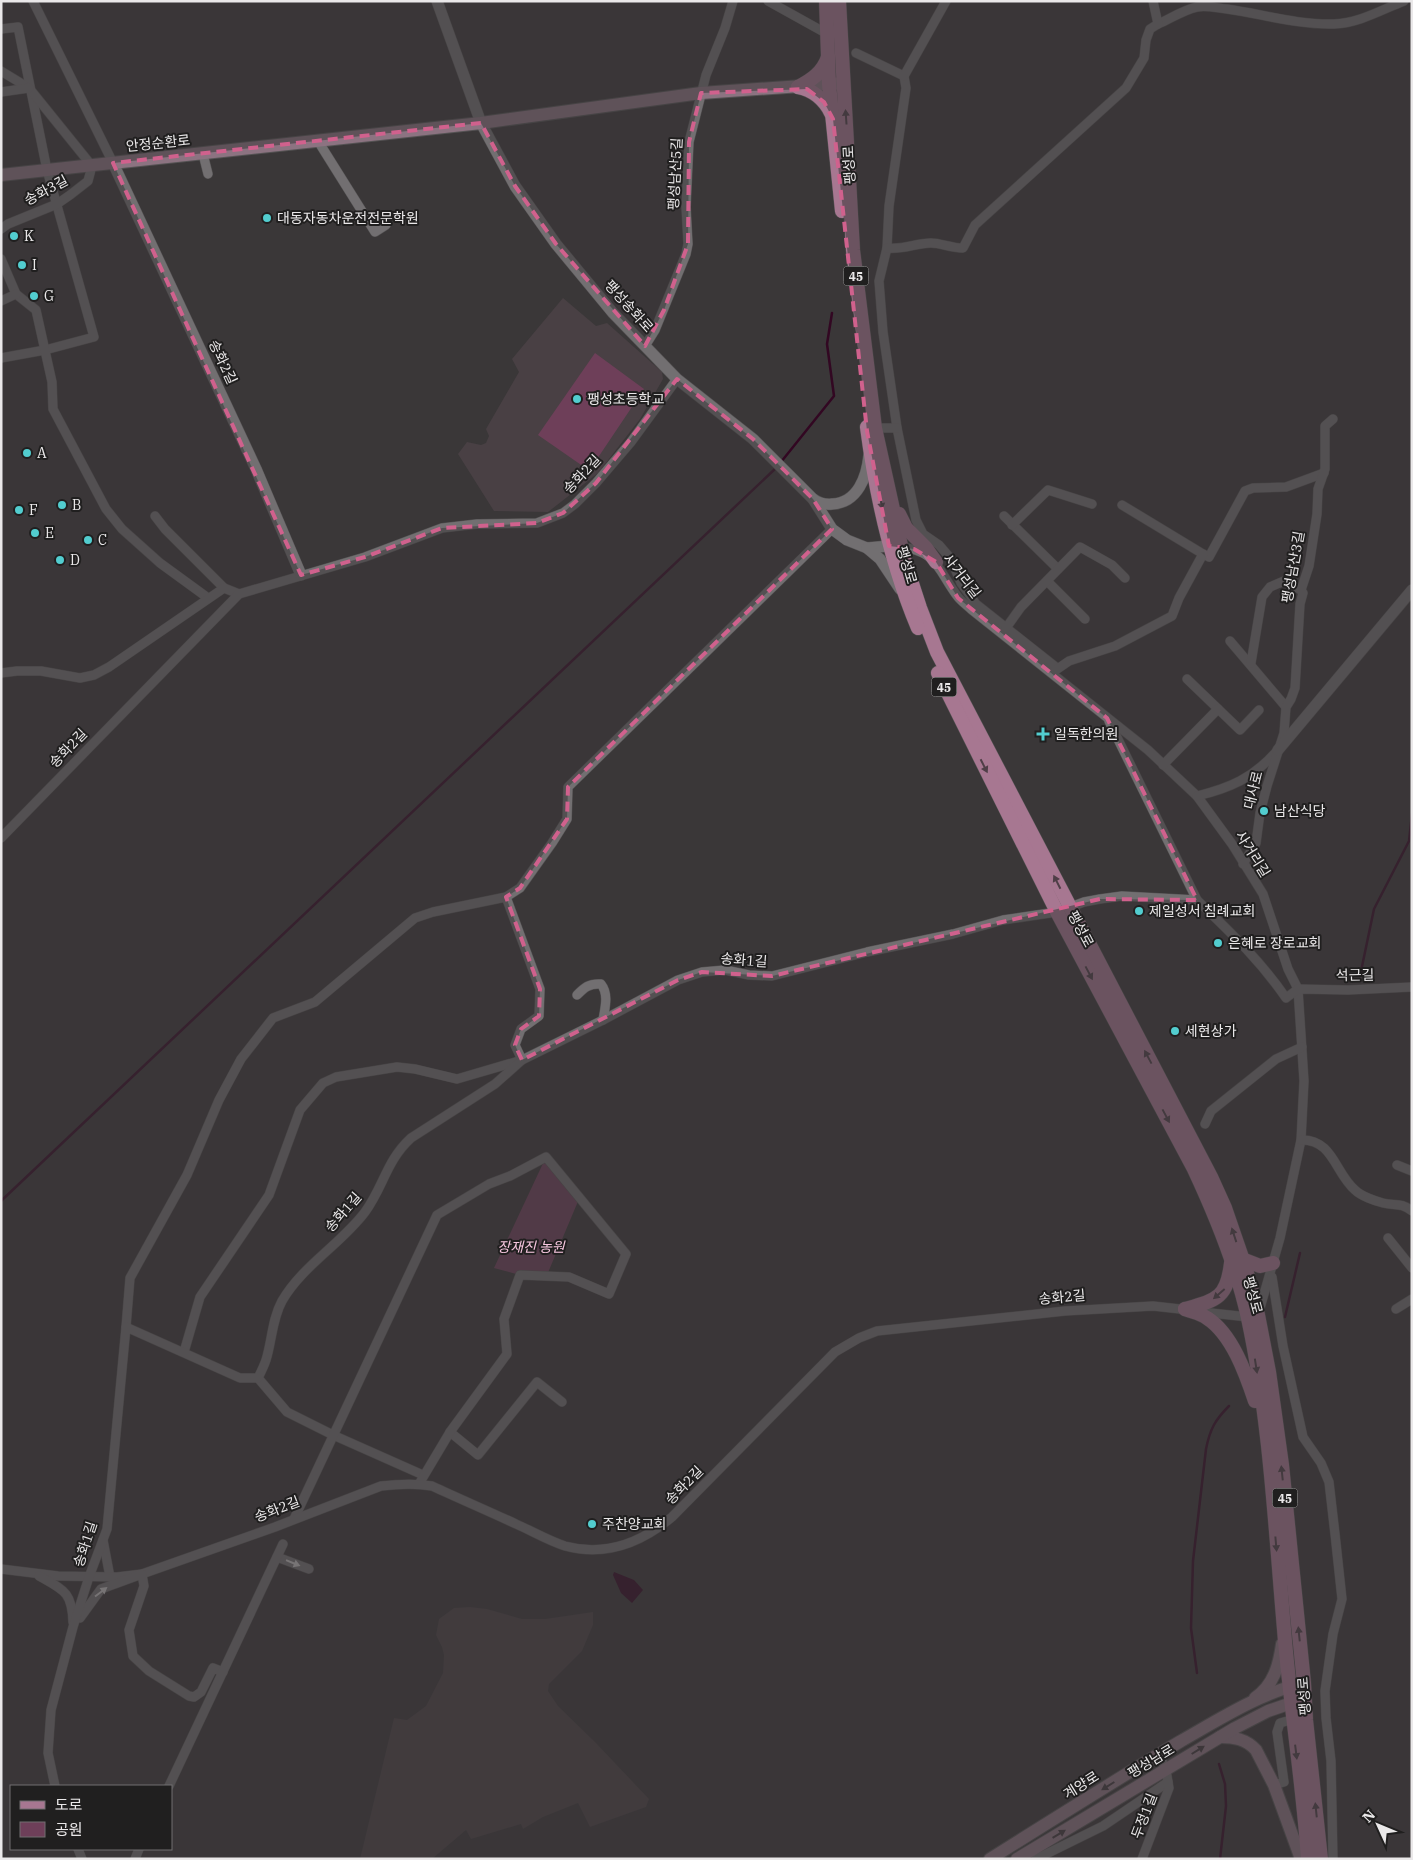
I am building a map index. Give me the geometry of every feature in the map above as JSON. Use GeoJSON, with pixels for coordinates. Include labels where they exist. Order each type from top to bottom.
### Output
{"type":"FeatureCollection","features":[{"type":"Feature","properties":{"kind":"main road","name":"팽성로"},"geometry":{"type":"LineString","coordinates":[[826,1],[829,84],[853,316],[870,449],[895,546],[937,652],[1063,910],[1194,1169],[1236,1259],[1270,1372],[1321,1859]]}},
{"type":"Feature","properties":{"kind":"main road","name":"팽성로"},"geometry":{"type":"LineString","coordinates":[[838,1],[853,250],[875,428],[892,499],[895,546],[902,591],[946,691],[1063,910]]}},
{"type":"Feature","properties":{"kind":"main road"},"geometry":{"type":"LineString","coordinates":[[798,87],[817,75],[828,56]]}},
{"type":"Feature","properties":{"kind":"main road","name":"안정순환로"},"geometry":{"type":"LineString","coordinates":[[1,175],[481,123],[700,93],[844,82]]}},
{"type":"Feature","properties":{"kind":"main road"},"geometry":{"type":"LineString","coordinates":[[798,87],[810,91],[820,99],[829,109],[833,119]]}},
{"type":"Feature","properties":{"kind":"main road"},"geometry":{"type":"LineString","coordinates":[[892,499],[906,528],[926,548],[936,562]]}},
{"type":"Feature","properties":{"kind":"main road"},"geometry":{"type":"LineString","coordinates":[[1185,1309],[1207,1302],[1223,1292],[1229,1281],[1236,1259],[1272,1269]]}},
{"type":"Feature","properties":{"kind":"main road"},"geometry":{"type":"LineString","coordinates":[[1185,1309],[1210,1319],[1219,1328],[1232,1348],[1242,1366],[1251,1390],[1268,1448]]}},
{"type":"Feature","properties":{"kind":"main road","name":"팽성로"},"geometry":{"type":"LineString","coordinates":[[1253,1316],[1268,1448],[1290,1702],[1308,1859]]}},
{"type":"Feature","properties":{"kind":"main road"},"geometry":{"type":"LineString","coordinates":[[1241,1709],[1259,1696],[1271,1682],[1279,1664],[1284,1630]]}},
{"type":"Feature","properties":{"kind":"main road"},"geometry":{"type":"LineString","coordinates":[[1241,1709],[1289,1686],[1304,1683]]}},
{"type":"Feature","properties":{"kind":"main road","name":"팽성남로"},"geometry":{"type":"LineString","coordinates":[[1017,1859],[1220,1737],[1268,1711],[1290,1702],[1305,1699]]}},
{"type":"Feature","properties":{"kind":"main road","name":"계양로"},"geometry":{"type":"LineString","coordinates":[[990,1859],[1159,1754],[1241,1709]]}},
{"type":"Feature","properties":{"kind":"main road"},"geometry":{"type":"LineString","coordinates":[[1220,1737],[1237,1738],[1252,1745],[1256,1750],[1274,1785],[1301,1859]]}},
{"type":"Feature","properties":{"kind":"street"},"geometry":{"type":"LineString","coordinates":[[33,1],[114,163]]}},
{"type":"Feature","properties":{"kind":"street","name":"팽성송화로"},"geometry":{"type":"LineString","coordinates":[[437,1],[481,123],[515,186],[556,244],[613,313],[677,379],[753,439],[780,465],[813,499],[832,529],[846,540],[867,548],[895,546]]}},
{"type":"Feature","properties":{"kind":"street","name":"팽성남산5길"},"geometry":{"type":"LineString","coordinates":[[645,346],[656,330],[688,244],[686,207],[689,142],[700,93],[725,28],[733,1]]}},
{"type":"Feature","properties":{"kind":"street"},"geometry":{"type":"LineString","coordinates":[[768,1],[822,31]]}},
{"type":"Feature","properties":{"kind":"street"},"geometry":{"type":"LineString","coordinates":[[946,1],[904,76],[906,88],[889,206],[887,248],[879,281],[883,332],[897,428],[916,520],[920,530],[946,552],[956,569],[961,583],[976,604],[1054,671],[1069,661],[1115,646],[1172,616],[1179,598],[1204,554]]}},
{"type":"Feature","properties":{"kind":"street"},"geometry":{"type":"LineString","coordinates":[[1153,1],[1158,24]]}},
{"type":"Feature","properties":{"kind":"street"},"geometry":{"type":"LineString","coordinates":[[887,248],[899,249],[930,243],[950,248],[963,248],[975,225],[1126,88],[1144,58],[1150,30],[1158,24],[1199,6],[1316,24],[1335,24],[1370,16],[1404,1]]}},
{"type":"Feature","properties":{"kind":"street"},"geometry":{"type":"LineString","coordinates":[[1,29],[18,27],[47,170],[94,337],[45,350],[1,358]]}},
{"type":"Feature","properties":{"kind":"street"},"geometry":{"type":"LineString","coordinates":[[856,53],[904,76]]}},
{"type":"Feature","properties":{"kind":"street"},"geometry":{"type":"LineString","coordinates":[[1,70],[29,88],[92,166]]}},
{"type":"Feature","properties":{"kind":"street"},"geometry":{"type":"LineString","coordinates":[[1,92],[29,88]]}},
{"type":"Feature","properties":{"kind":"street"},"geometry":{"type":"LineString","coordinates":[[318,141],[375,232],[386,224]]}},
{"type":"Feature","properties":{"kind":"street"},"geometry":{"type":"LineString","coordinates":[[203,154],[208,174]]}},
{"type":"Feature","properties":{"kind":"street","name":"송화2길"},"geometry":{"type":"LineString","coordinates":[[114,163],[256,469],[301,575]]}},
{"type":"Feature","properties":{"kind":"street","name":"송화3길"},"geometry":{"type":"LineString","coordinates":[[1,229],[8,224],[57,204],[88,182],[92,166]]}},
{"type":"Feature","properties":{"kind":"street"},"geometry":{"type":"LineString","coordinates":[[1,259],[16,294],[36,310],[52,382],[53,409],[106,509],[122,529],[160,563],[208,598]]}},
{"type":"Feature","properties":{"kind":"street"},"geometry":{"type":"LineString","coordinates":[[1,301],[16,294]]}},
{"type":"Feature","properties":{"kind":"street","name":"송화2길"},"geometry":{"type":"LineString","coordinates":[[1,838],[239,594],[365,557],[442,528],[477,524],[537,523],[563,513],[596,483],[631,442],[677,379]]}},
{"type":"Feature","properties":{"kind":"street","name":"팽성남산3길"},"geometry":{"type":"LineString","coordinates":[[1278,750],[1284,733],[1286,707],[1291,700],[1295,688],[1300,604],[1303,594],[1301,590],[1309,566],[1317,514],[1318,489],[1324,473],[1325,426],[1333,419]]}},
{"type":"Feature","properties":{"kind":"street"},"geometry":{"type":"LineString","coordinates":[[875,428],[897,428]]}},
{"type":"Feature","properties":{"kind":"street"},"geometry":{"type":"LineString","coordinates":[[813,499],[822,504],[833,504],[850,499],[863,481],[870,449]]}},
{"type":"Feature","properties":{"kind":"street"},"geometry":{"type":"LineString","coordinates":[[1122,505],[1209,557],[1245,491],[1253,488],[1286,487],[1324,473]]}},
{"type":"Feature","properties":{"kind":"street"},"geometry":{"type":"LineString","coordinates":[[1012,525],[1048,490],[1092,504]]}},
{"type":"Feature","properties":{"kind":"street"},"geometry":{"type":"LineString","coordinates":[[156,516],[165,529],[224,588],[239,594]]}},
{"type":"Feature","properties":{"kind":"street"},"geometry":{"type":"LineString","coordinates":[[1004,516],[1058,569]]}},
{"type":"Feature","properties":{"kind":"street"},"geometry":{"type":"LineString","coordinates":[[184,1352],[200,1297],[269,1195],[300,1110],[323,1083],[336,1077],[397,1067],[415,1069],[457,1079],[522,1060],[515,1045],[521,1029],[539,1016],[540,989],[506,897],[520,888],[567,819],[568,787],[832,529]]}},
{"type":"Feature","properties":{"kind":"street","name":"사거리길"},"geometry":{"type":"LineString","coordinates":[[895,546],[924,553],[936,562],[958,598],[1054,671],[1107,718],[1148,750],[1197,796],[1232,844],[1263,894],[1285,960],[1298,989],[1304,1080],[1301,1140],[1272,1269],[1253,1316]]}},
{"type":"Feature","properties":{"kind":"street"},"geometry":{"type":"LineString","coordinates":[[1006,628],[1021,606],[1080,547],[1112,565],[1125,578]]}},
{"type":"Feature","properties":{"kind":"street"},"geometry":{"type":"LineString","coordinates":[[867,548],[885,565],[902,591]]}},
{"type":"Feature","properties":{"kind":"street"},"geometry":{"type":"LineString","coordinates":[[1047,580],[1086,619]]}},
{"type":"Feature","properties":{"kind":"street"},"geometry":{"type":"LineString","coordinates":[[1250,663],[1260,605],[1266,591],[1270,586],[1284,581],[1301,590]]}},
{"type":"Feature","properties":{"kind":"street"},"geometry":{"type":"LineString","coordinates":[[1,673],[41,670],[62,676],[80,678],[94,675],[109,667],[224,588]]}},
{"type":"Feature","properties":{"kind":"street"},"geometry":{"type":"LineString","coordinates":[[1197,796],[1235,785],[1264,766],[1412,590]]}},
{"type":"Feature","properties":{"kind":"street"},"geometry":{"type":"LineString","coordinates":[[1230,641],[1286,707]]}},
{"type":"Feature","properties":{"kind":"street"},"geometry":{"type":"LineString","coordinates":[[1187,679],[1240,730],[1259,710]]}},
{"type":"Feature","properties":{"kind":"street"},"geometry":{"type":"LineString","coordinates":[[1164,765],[1218,709]]}},
{"type":"Feature","properties":{"kind":"street"},"geometry":{"type":"LineString","coordinates":[[1107,718],[1197,900]]}},
{"type":"Feature","properties":{"kind":"street","name":"대사로"},"geometry":{"type":"LineString","coordinates":[[1243,864],[1256,843],[1260,813],[1278,750]]}},
{"type":"Feature","properties":{"kind":"street","name":"송화1길"},"geometry":{"type":"LineString","coordinates":[[258,1378],[266,1361],[275,1322],[282,1302],[298,1280],[365,1212],[392,1161],[411,1138],[495,1084],[522,1060],[678,980],[702,972],[725,970],[749,975],[772,976],[867,952],[952,934],[1003,920],[1063,910],[1084,902],[1122,896],[1197,900]]}},
{"type":"Feature","properties":{"kind":"street","name":"송화1길"},"geometry":{"type":"LineString","coordinates":[[55,1785],[48,1753],[51,1710],[73,1627],[106,1529],[130,1278],[188,1175],[219,1100],[241,1059],[273,1018],[316,1002],[416,918],[433,912],[506,897]]}},
{"type":"Feature","properties":{"kind":"street","name":"석근길"},"geometry":{"type":"LineString","coordinates":[[1197,900],[1243,944],[1269,974],[1286,998],[1298,989],[1348,990],[1412,987]]}},
{"type":"Feature","properties":{"kind":"street"},"geometry":{"type":"LineString","coordinates":[[577,996],[585,987],[593,983],[601,984],[605,989],[606,1003],[603,1020]]}},
{"type":"Feature","properties":{"kind":"street"},"geometry":{"type":"LineString","coordinates":[[1206,1124],[1211,1111],[1276,1059],[1302,1047]]}},
{"type":"Feature","properties":{"kind":"street"},"geometry":{"type":"LineString","coordinates":[[1301,1140],[1310,1140],[1320,1144],[1330,1153],[1355,1190],[1384,1203],[1402,1204],[1412,1211]]}},
{"type":"Feature","properties":{"kind":"street"},"geometry":{"type":"LineString","coordinates":[[126,1327],[240,1378],[258,1378],[287,1412],[333,1435],[421,1479],[450,1432],[507,1354],[504,1319],[520,1275],[569,1277],[609,1294],[626,1254],[546,1158],[489,1184],[437,1215],[333,1435],[294,1519]]}},
{"type":"Feature","properties":{"kind":"street"},"geometry":{"type":"LineString","coordinates":[[1398,1165],[1412,1171]]}},
{"type":"Feature","properties":{"kind":"street"},"geometry":{"type":"LineString","coordinates":[[1388,1238],[1412,1268]]}},
{"type":"Feature","properties":{"kind":"street"},"geometry":{"type":"LineString","coordinates":[[1272,1269],[1283,1346],[1303,1437],[1321,1463],[1329,1482],[1342,1599],[1333,1634],[1325,1691],[1330,1761],[1333,1859]]}},
{"type":"Feature","properties":{"kind":"street"},"geometry":{"type":"LineString","coordinates":[[1396,1309],[1412,1299]]}},
{"type":"Feature","properties":{"kind":"street","name":"송화2길"},"geometry":{"type":"LineString","coordinates":[[1,1569],[58,1576],[110,1577],[142,1574],[381,1486],[421,1479],[432,1486],[564,1546],[593,1551],[624,1546],[656,1530],[672,1517],[835,1352],[859,1338],[877,1331],[1065,1311],[1153,1306],[1253,1316]]}},
{"type":"Feature","properties":{"kind":"street"},"geometry":{"type":"LineString","coordinates":[[450,1432],[478,1455],[538,1382],[562,1402]]}},
{"type":"Feature","properties":{"kind":"street"},"geometry":{"type":"LineString","coordinates":[[103,1539],[110,1577]]}},
{"type":"Feature","properties":{"kind":"street"},"geometry":{"type":"LineString","coordinates":[[169,1785],[283,1544]]}},
{"type":"Feature","properties":{"kind":"street"},"geometry":{"type":"LineString","coordinates":[[277,1557],[309,1570]]}},
{"type":"Feature","properties":{"kind":"street"},"geometry":{"type":"LineString","coordinates":[[35,1574],[62,1588],[71,1600],[73,1627]]}},
{"type":"Feature","properties":{"kind":"street"},"geometry":{"type":"LineString","coordinates":[[73,1627],[101,1589],[142,1574],[144,1586],[129,1630],[134,1656],[149,1671],[189,1696],[194,1697],[201,1692],[213,1668],[223,1672]]}},
{"type":"Feature","properties":{"kind":"street"},"geometry":{"type":"LineString","coordinates":[[1316,1720],[1326,1718]]}},
{"type":"Feature","properties":{"kind":"street"},"geometry":{"type":"LineString","coordinates":[[1274,1785],[1284,1782],[1277,1732],[1280,1722],[1287,1721]]}},
{"type":"Feature","properties":{"kind":"street","name":"두정1길"},"geometry":{"type":"LineString","coordinates":[[1142,1859],[1169,1788],[1166,1770],[1159,1754]]}},
{"type":"Feature","properties":{"kind":"street"},"geometry":{"type":"LineString","coordinates":[[1036,1859],[1103,1826],[1168,1782]]}},
{"type":"Feature","properties":{"kind":"highlighted area"},"geometry":{"type":"Polygon","coordinates":[[[807,89],[824,102],[833,119],[867,431],[889,546],[914,549],[936,562],[958,598],[1107,718],[1197,900],[1100,899],[772,976],[702,972],[678,980],[522,1060],[515,1045],[521,1029],[539,1016],[540,989],[506,897],[520,888],[567,819],[568,787],[832,529],[813,499],[753,439],[677,379],[596,483],[563,513],[537,523],[442,528],[365,557],[301,575],[113,163],[481,123],[515,186],[556,244],[645,346],[664,310],[688,244],[689,142],[701,93],[807,89]]]}},
{"type":"Feature","properties":{"kind":"shaded area","name":"팽성초등학교"},"geometry":{"type":"Polygon","coordinates":[[[563,298],[596,326],[607,323],[662,372],[663,379],[640,419],[598,473],[548,512],[494,511],[458,454],[467,442],[481,445],[486,443],[489,436],[486,429],[519,372],[512,359],[563,298]]]}},
{"type":"Feature","properties":{"kind":"shaded area"},"geometry":{"type":"Polygon","coordinates":[[[614,1572],[634,1580],[643,1590],[632,1603],[621,1593],[613,1575],[614,1572]]]}},
{"type":"Feature","properties":{"kind":"shaded area"},"geometry":{"type":"Polygon","coordinates":[[[454,1608],[487,1609],[522,1619],[545,1619],[593,1612],[593,1625],[582,1651],[549,1684],[548,1691],[558,1706],[649,1799],[646,1807],[590,1827],[578,1803],[543,1817],[523,1829],[521,1824],[471,1839],[466,1830],[432,1859],[360,1859],[394,1718],[407,1720],[426,1706],[443,1673],[444,1655],[436,1635],[439,1619],[454,1608]]]}},
{"type":"Feature","properties":{"kind":"green space"},"geometry":{"type":"Polygon","coordinates":[[[595,353],[644,389],[595,462],[587,469],[538,435],[595,353]]]}},
{"type":"Feature","properties":{"kind":"green space","name":"장재진 농원"},"geometry":{"type":"Polygon","coordinates":[[[546,1157],[579,1199],[547,1275],[520,1275],[494,1268],[546,1157]]]}},
{"type":"Feature","properties":{"kind":"waterway"},"geometry":{"type":"LineString","coordinates":[[781,462],[834,396],[827,344],[832,313]]}},
{"type":"Feature","properties":{"kind":"waterway"},"geometry":{"type":"LineString","coordinates":[[1,1201],[776,468]]}},
{"type":"Feature","properties":{"kind":"waterway"},"geometry":{"type":"LineString","coordinates":[[1360,976],[1374,909],[1409,841],[1412,814]]}},
{"type":"Feature","properties":{"kind":"waterway"},"geometry":{"type":"LineString","coordinates":[[1285,1317],[1300,1253]]}},
{"type":"Feature","properties":{"kind":"waterway"},"geometry":{"type":"LineString","coordinates":[[1197,1673],[1191,1628],[1193,1561],[1206,1449],[1214,1425],[1229,1406]]}},
{"type":"Feature","properties":{"kind":"waterway"},"geometry":{"type":"LineString","coordinates":[[1219,1764],[1225,1784],[1226,1806],[1220,1859]]}},
{"type":"Feature","properties":{"kind":"place","name":"대동자동차운전전문학원"},"geometry":{"type":"Point","coordinates":[267,218]}},
{"type":"Feature","properties":{"kind":"place","name":"K"},"geometry":{"type":"Point","coordinates":[14,236]}},
{"type":"Feature","properties":{"kind":"place","name":"I"},"geometry":{"type":"Point","coordinates":[22,265]}},
{"type":"Feature","properties":{"kind":"place","name":"G"},"geometry":{"type":"Point","coordinates":[34,296]}},
{"type":"Feature","properties":{"kind":"place","name":"팽성초등학교"},"geometry":{"type":"Point","coordinates":[577,399]}},
{"type":"Feature","properties":{"kind":"place","name":"A"},"geometry":{"type":"Point","coordinates":[27,453]}},
{"type":"Feature","properties":{"kind":"place","name":"B"},"geometry":{"type":"Point","coordinates":[62,505]}},
{"type":"Feature","properties":{"kind":"place","name":"F"},"geometry":{"type":"Point","coordinates":[19,510]}},
{"type":"Feature","properties":{"kind":"place","name":"E"},"geometry":{"type":"Point","coordinates":[35,533]}},
{"type":"Feature","properties":{"kind":"place","name":"C"},"geometry":{"type":"Point","coordinates":[88,540]}},
{"type":"Feature","properties":{"kind":"place","name":"D"},"geometry":{"type":"Point","coordinates":[60,560]}},
{"type":"Feature","properties":{"kind":"place","name":"일독한의원"},"geometry":{"type":"Point","coordinates":[1043,734]}},
{"type":"Feature","properties":{"kind":"place","name":"남산식당"},"geometry":{"type":"Point","coordinates":[1264,811]}},
{"type":"Feature","properties":{"kind":"place","name":"제일성서 침례교회"},"geometry":{"type":"Point","coordinates":[1139,911]}},
{"type":"Feature","properties":{"kind":"place","name":"은혜로 장로교회"},"geometry":{"type":"Point","coordinates":[1218,943]}},
{"type":"Feature","properties":{"kind":"place","name":"세현상가"},"geometry":{"type":"Point","coordinates":[1175,1031]}},
{"type":"Feature","properties":{"kind":"place","name":"주찬양교회"},"geometry":{"type":"Point","coordinates":[592,1524]}}]}
